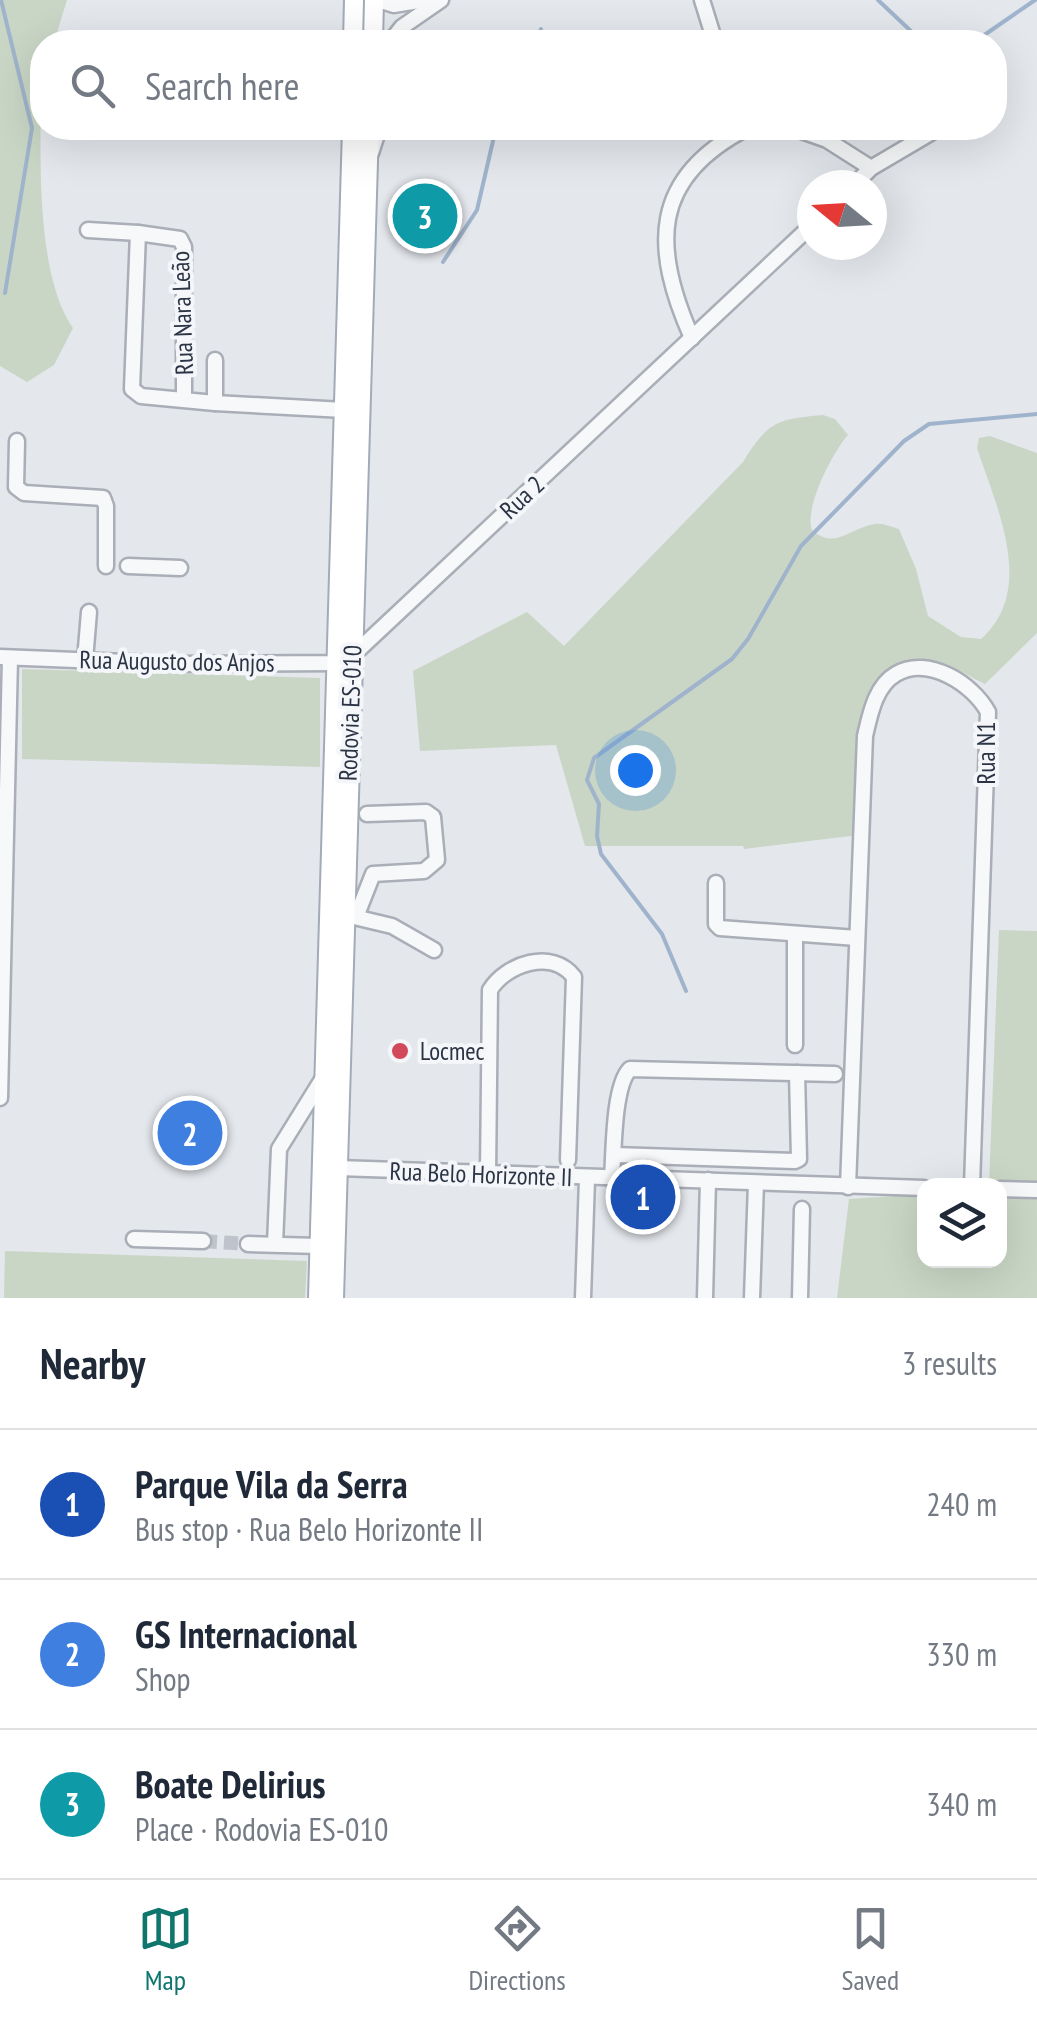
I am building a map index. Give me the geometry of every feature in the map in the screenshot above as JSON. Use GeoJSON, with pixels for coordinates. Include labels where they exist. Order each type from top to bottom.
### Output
{"type":"FeatureCollection","features":[{"type":"Feature","properties":{"kind":"main road"},"geometry":{"type":"LineString","coordinates":[[353,30],[354,0]]}},
{"type":"Feature","properties":{"kind":"main road"},"geometry":{"type":"LineString","coordinates":[[374,30],[376,0]]}},
{"type":"Feature","properties":{"kind":"main road","name":"Rodovia ES-010"},"geometry":{"type":"LineString","coordinates":[[334,1298],[350,917],[344,410],[352,140]]}},
{"type":"Feature","properties":{"kind":"main road","name":"Rodovia ES-010"},"geometry":{"type":"LineString","coordinates":[[318,1298],[324,1078],[369,140]]}},
{"type":"Feature","properties":{"kind":"street"},"geometry":{"type":"LineString","coordinates":[[376,0],[394,6],[424,0]]}},
{"type":"Feature","properties":{"kind":"street"},"geometry":{"type":"LineString","coordinates":[[400,30],[441,0]]}},
{"type":"Feature","properties":{"kind":"street"},"geometry":{"type":"LineString","coordinates":[[702,0],[711,30]]}},
{"type":"Feature","properties":{"kind":"street"},"geometry":{"type":"LineString","coordinates":[[368,158],[375,140]]}},
{"type":"Feature","properties":{"kind":"street"},"geometry":{"type":"LineString","coordinates":[[692,338],[672,292],[664,256],[668,220],[678,188],[696,162],[723,140]]}},
{"type":"Feature","properties":{"kind":"street"},"geometry":{"type":"LineString","coordinates":[[828,140],[871,168],[919,140]]}},
{"type":"Feature","properties":{"kind":"street"},"geometry":{"type":"LineString","coordinates":[[88,230],[138,234]]}},
{"type":"Feature","properties":{"kind":"street","name":"Rua Nara Leão"},"geometry":{"type":"LineString","coordinates":[[184,400],[184,248],[180,239],[173,236],[138,234],[132,388],[141,396],[215,403],[344,410]]}},
{"type":"Feature","properties":{"kind":"street","name":"Rua 2"},"geometry":{"type":"LineString","coordinates":[[345,660],[797,238]]}},
{"type":"Feature","properties":{"kind":"street","name":"Rua Nara Leão"},"geometry":{"type":"LineString","coordinates":[[215,360],[215,403]]}},
{"type":"Feature","properties":{"kind":"street"},"geometry":{"type":"LineString","coordinates":[[17,441],[16,487],[24,493],[103,498],[106,566]]}},
{"type":"Feature","properties":{"kind":"street"},"geometry":{"type":"LineString","coordinates":[[128,566],[180,568]]}},
{"type":"Feature","properties":{"kind":"street"},"geometry":{"type":"LineString","coordinates":[[84,660],[89,612]]}},
{"type":"Feature","properties":{"kind":"street"},"geometry":{"type":"LineString","coordinates":[[0,1098],[5,657]]}},
{"type":"Feature","properties":{"kind":"street","name":"Rua Augusto dos Anjos"},"geometry":{"type":"LineString","coordinates":[[5,657],[176,664],[345,660]]}},
{"type":"Feature","properties":{"kind":"street","name":"Rua N1"},"geometry":{"type":"LineString","coordinates":[[848,1188],[864,736],[873,704],[896,674],[930,670],[960,680],[978,695],[988,712],[972,1178]]}},
{"type":"Feature","properties":{"kind":"street"},"geometry":{"type":"LineString","coordinates":[[367,814],[426,812],[434,817],[437,860],[424,871],[373,874],[350,917],[392,926],[434,950]]}},
{"type":"Feature","properties":{"kind":"street"},"geometry":{"type":"LineString","coordinates":[[716,884],[718,927],[857,938]]}},
{"type":"Feature","properties":{"kind":"street"},"geometry":{"type":"LineString","coordinates":[[795,935],[795,1045]]}},
{"type":"Feature","properties":{"kind":"street"},"geometry":{"type":"LineString","coordinates":[[488,1174],[490,990],[508,970],[536,962],[559,964],[574,977],[568,1160]]}},
{"type":"Feature","properties":{"kind":"street"},"geometry":{"type":"LineString","coordinates":[[612,1178],[622,1082],[630,1069],[835,1074]]}},
{"type":"Feature","properties":{"kind":"street"},"geometry":{"type":"LineString","coordinates":[[614,1156],[795,1161],[801,1147],[797,1073]]}},
{"type":"Feature","properties":{"kind":"street"},"geometry":{"type":"LineString","coordinates":[[275,1244],[278,1149],[324,1078]]}},
{"type":"Feature","properties":{"kind":"street","name":"Rua Belo Horizonte II"},"geometry":{"type":"LineString","coordinates":[[338,1168],[917,1188]]}},
{"type":"Feature","properties":{"kind":"street"},"geometry":{"type":"LineString","coordinates":[[583,1298],[587,1179]]}},
{"type":"Feature","properties":{"kind":"street"},"geometry":{"type":"LineString","coordinates":[[704,1298],[708,1180]]}},
{"type":"Feature","properties":{"kind":"street"},"geometry":{"type":"LineString","coordinates":[[752,1298],[756,1182]]}},
{"type":"Feature","properties":{"kind":"street"},"geometry":{"type":"LineString","coordinates":[[1007,1189],[1037,1190]]}},
{"type":"Feature","properties":{"kind":"street"},"geometry":{"type":"LineString","coordinates":[[800,1298],[802,1209]]}},
{"type":"Feature","properties":{"kind":"street"},"geometry":{"type":"LineString","coordinates":[[134,1239],[204,1242]]}},
{"type":"Feature","properties":{"kind":"street"},"geometry":{"type":"LineString","coordinates":[[248,1244],[319,1246]]}},
{"type":"Feature","properties":{"kind":"green space"},"geometry":{"type":"Polygon","coordinates":[[[0,0],[67,0],[58,30],[30,30],[30,140],[40,140],[44,231],[50,268],[59,302],[73,328],[54,365],[27,382],[0,366],[0,0]]]}},
{"type":"Feature","properties":{"kind":"green space"},"geometry":{"type":"Polygon","coordinates":[[[823,415],[835,419],[848,435],[827,467],[816,495],[812,530],[820,536],[836,538],[875,524],[899,529],[916,569],[928,616],[961,637],[981,639],[998,619],[1007,597],[1007,547],[977,448],[979,438],[990,436],[1037,453],[1037,633],[985,684],[954,668],[933,663],[904,667],[883,679],[869,696],[857,740],[859,835],[744,849],[585,846],[556,745],[420,751],[413,671],[527,612],[564,646],[743,462],[759,438],[784,421],[823,415]]]}},
{"type":"Feature","properties":{"kind":"green space"},"geometry":{"type":"Polygon","coordinates":[[[22,669],[320,678],[320,767],[22,759],[22,669]]]}},
{"type":"Feature","properties":{"kind":"green space"},"geometry":{"type":"Polygon","coordinates":[[[999,930],[1037,931],[1037,1298],[837,1298],[849,1199],[917,1194],[917,1268],[1007,1268],[1007,1178],[989,1178],[999,930]]]}},
{"type":"Feature","properties":{"kind":"green space"},"geometry":{"type":"Polygon","coordinates":[[[5,1251],[307,1261],[305,1298],[4,1298],[5,1251]]]}},
{"type":"Feature","properties":{"kind":"waterway"},"geometry":{"type":"LineString","coordinates":[[1,0],[30,120]]}},
{"type":"Feature","properties":{"kind":"waterway"},"geometry":{"type":"LineString","coordinates":[[878,0],[910,30]]}},
{"type":"Feature","properties":{"kind":"waterway"},"geometry":{"type":"LineString","coordinates":[[992,30],[1035,0]]}},
{"type":"Feature","properties":{"kind":"waterway"},"geometry":{"type":"LineString","coordinates":[[5,293],[30,140]]}},
{"type":"Feature","properties":{"kind":"waterway"},"geometry":{"type":"LineString","coordinates":[[443,262],[477,210],[493,140]]}},
{"type":"Feature","properties":{"kind":"waterway"},"geometry":{"type":"LineString","coordinates":[[686,991],[662,934],[601,854],[597,836],[599,804],[587,780],[594,758],[732,659],[748,639],[801,546],[904,441],[929,424],[1037,414]]}},
{"type":"Feature","properties":{"kind":"tunnel"},"geometry":{"type":"LineString","coordinates":[[203,1241],[248,1244]]}},
{"type":"Feature","properties":{"kind":"place","name":"Boate Delirius"},"geometry":{"type":"Point","coordinates":[425,216]}},
{"type":"Feature","properties":{"kind":"place","name":"Locmec"},"geometry":{"type":"Point","coordinates":[400,1051]}},
{"type":"Feature","properties":{"kind":"place","name":"GS Internacional"},"geometry":{"type":"Point","coordinates":[190,1133]}},
{"type":"Feature","properties":{"kind":"place","name":"Parque Vila da Serra"},"geometry":{"type":"Point","coordinates":[643,1197]}}]}
